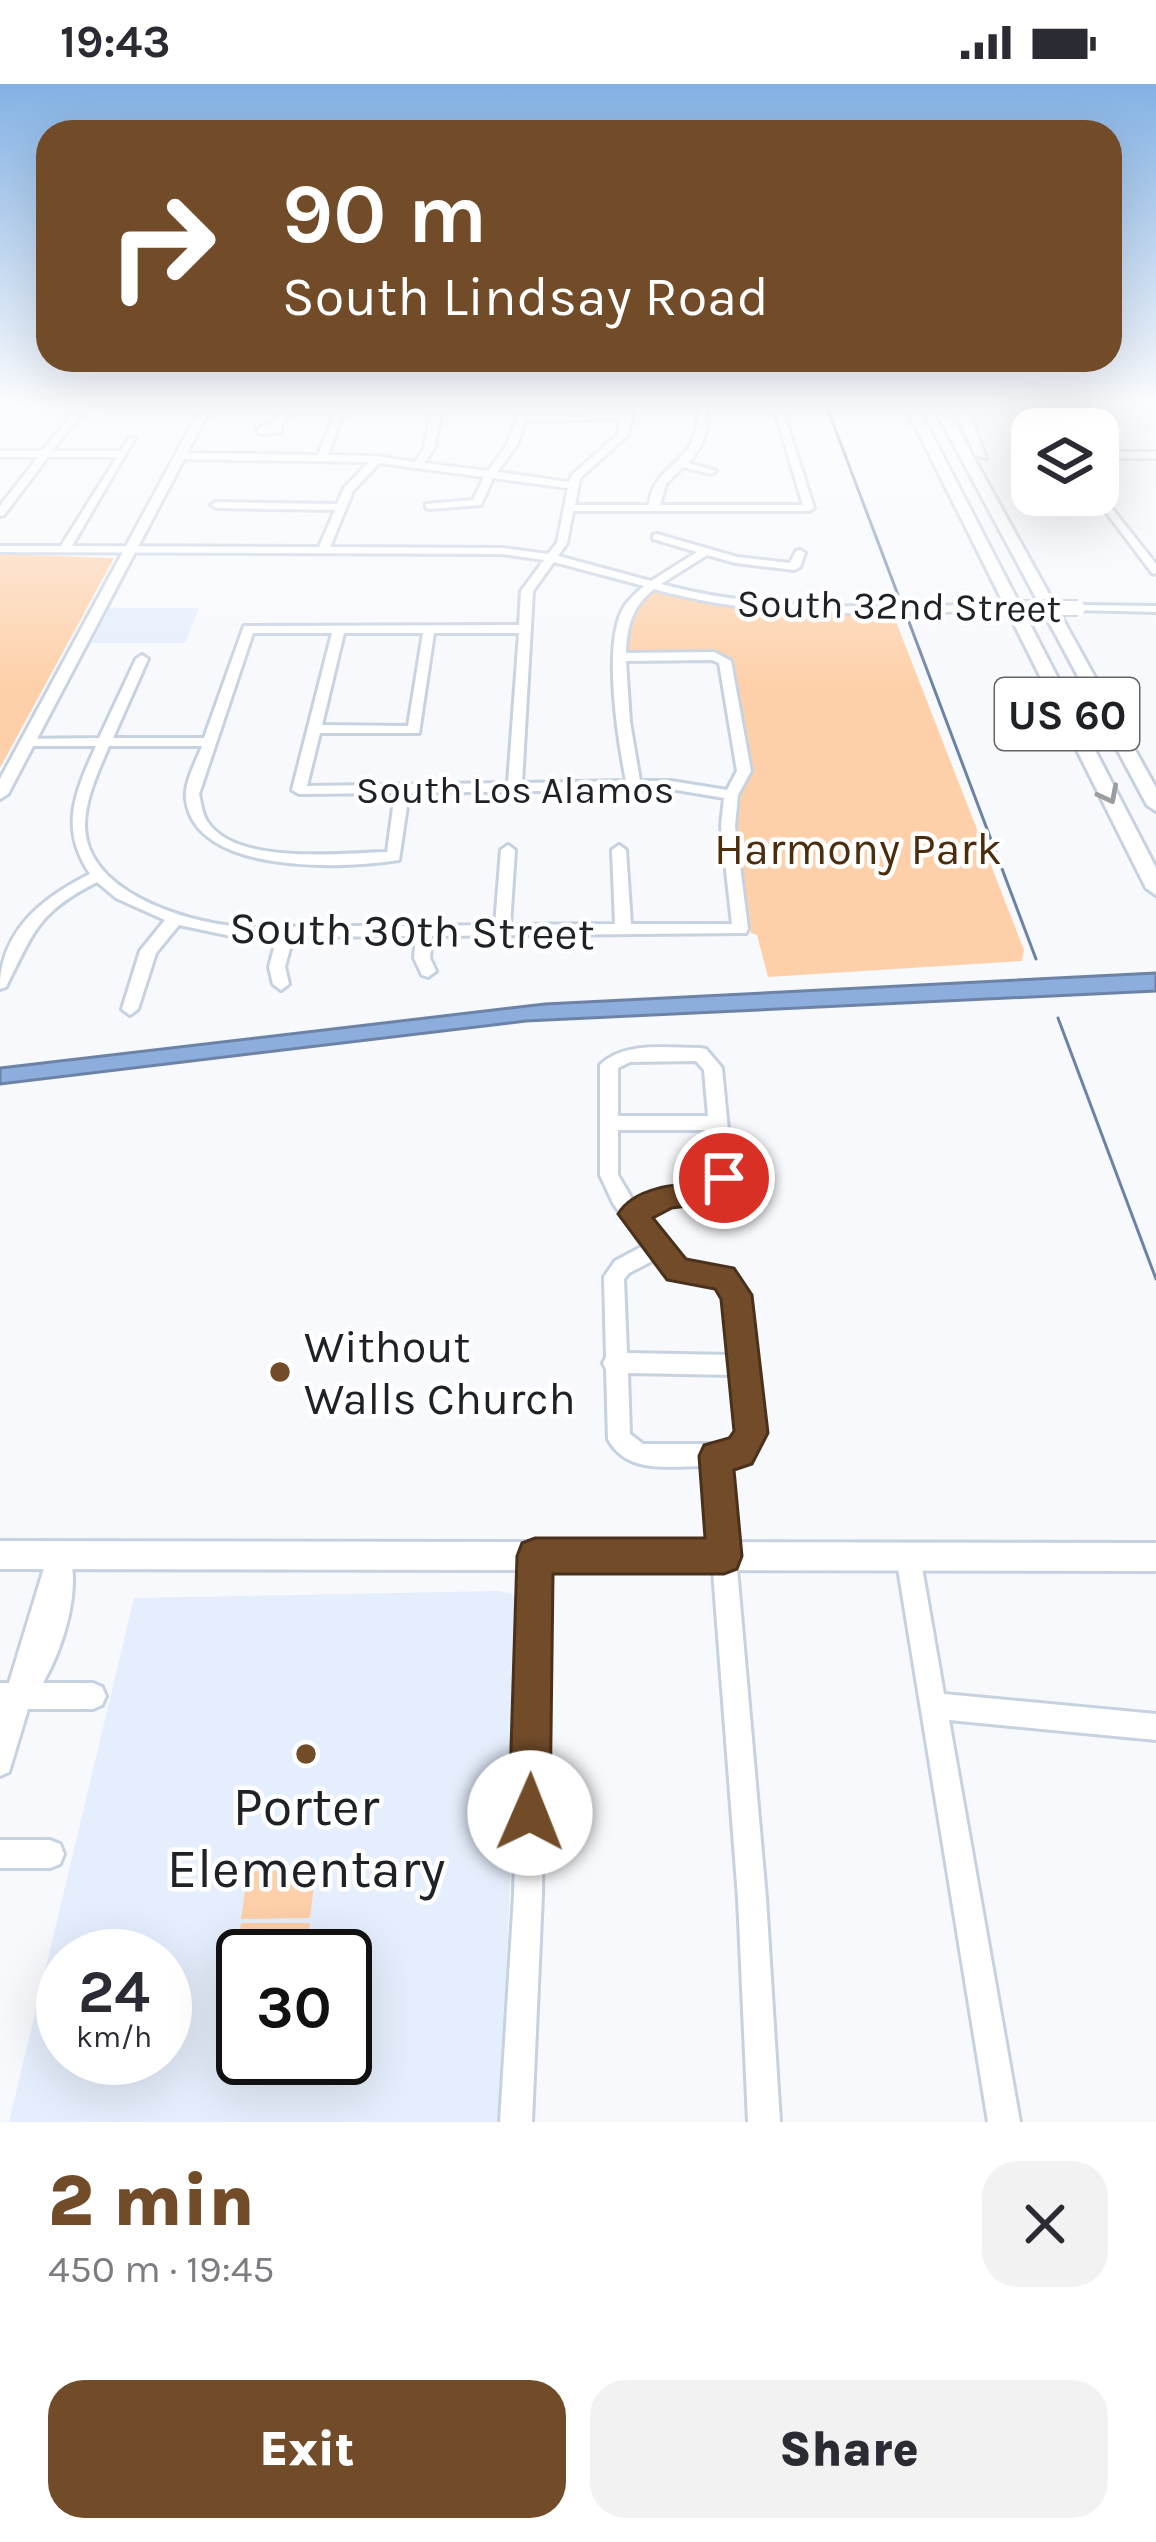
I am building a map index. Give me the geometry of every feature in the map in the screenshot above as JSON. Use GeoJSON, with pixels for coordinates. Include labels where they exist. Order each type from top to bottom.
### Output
{"type":"FeatureCollection","features":[{"type":"Feature","properties":{"kind":"highway"},"geometry":{"type":"LineString","coordinates":[[948,497],[963,510]]}},
{"type":"Feature","properties":{"kind":"highway","name":"US 60"},"geometry":{"type":"LineString","coordinates":[[957,497],[1156,888]]}},
{"type":"Feature","properties":{"kind":"highway","name":"US 60"},"geometry":{"type":"LineString","coordinates":[[989,497],[1156,805]]}},
{"type":"Feature","properties":{"kind":"highway"},"geometry":{"type":"LineString","coordinates":[[998,497],[1025,564]]}},
{"type":"Feature","properties":{"kind":"main road"},"geometry":{"type":"LineString","coordinates":[[0,794],[158,497]]}},
{"type":"Feature","properties":{"kind":"main road"},"geometry":{"type":"LineString","coordinates":[[0,1555],[1156,1557]]}},
{"type":"Feature","properties":{"kind":"street"},"geometry":{"type":"LineString","coordinates":[[64,549],[96,497]]}},
{"type":"Feature","properties":{"kind":"street"},"geometry":{"type":"LineString","coordinates":[[323,550],[345,497]]}},
{"type":"Feature","properties":{"kind":"street"},"geometry":{"type":"LineString","coordinates":[[430,506],[476,505],[480,497]]}},
{"type":"Feature","properties":{"kind":"street"},"geometry":{"type":"LineString","coordinates":[[515,788],[527,591],[566,534],[569,497]]}},
{"type":"Feature","properties":{"kind":"street"},"geometry":{"type":"LineString","coordinates":[[654,509],[656,497]]}},
{"type":"Feature","properties":{"kind":"street"},"geometry":{"type":"LineString","coordinates":[[568,508],[809,508],[806,497]]}},
{"type":"Feature","properties":{"kind":"street"},"geometry":{"type":"LineString","coordinates":[[216,505],[339,507]]}},
{"type":"Feature","properties":{"kind":"street"},"geometry":{"type":"LineString","coordinates":[[1114,516],[1154,571]]}},
{"type":"Feature","properties":{"kind":"street"},"geometry":{"type":"LineString","coordinates":[[657,537],[704,552],[794,567],[800,553]]}},
{"type":"Feature","properties":{"kind":"street","name":"South 32nd Street"},"geometry":{"type":"LineString","coordinates":[[0,549],[552,556],[654,586],[754,606],[1156,609]]}},
{"type":"Feature","properties":{"kind":"street"},"geometry":{"type":"LineString","coordinates":[[634,786],[628,760],[622,620],[637,598],[704,552]]}},
{"type":"Feature","properties":{"kind":"street"},"geometry":{"type":"LineString","coordinates":[[402,790],[394,857],[257,855],[214,839],[200,827],[191,811],[191,794],[248,629],[523,629]]}},
{"type":"Feature","properties":{"kind":"street"},"geometry":{"type":"LineString","coordinates":[[339,629],[314,729],[414,730],[429,629]]}},
{"type":"Feature","properties":{"kind":"street"},"geometry":{"type":"LineString","coordinates":[[622,657],[721,657],[744,771],[731,795]]}},
{"type":"Feature","properties":{"kind":"street"},"geometry":{"type":"LineString","coordinates":[[0,983],[37,904],[98,876],[80,844],[79,814],[142,658]]}},
{"type":"Feature","properties":{"kind":"street","name":"South Los Alamos"},"geometry":{"type":"LineString","coordinates":[[314,729],[299,790],[671,785],[731,795]]}},
{"type":"Feature","properties":{"kind":"street"},"geometry":{"type":"LineString","coordinates":[[27,742],[211,742]]}},
{"type":"Feature","properties":{"kind":"street","name":"South 30th Street"},"geometry":{"type":"LineString","coordinates":[[98,876],[138,906],[173,921],[236,932],[740,929],[728,826],[731,795]]}},
{"type":"Feature","properties":{"kind":"street"},"geometry":{"type":"LineString","coordinates":[[502,932],[508,850]]}},
{"type":"Feature","properties":{"kind":"street"},"geometry":{"type":"LineString","coordinates":[[619,850],[623,932]]}},
{"type":"Feature","properties":{"kind":"street"},"geometry":{"type":"LineString","coordinates":[[130,1009],[148,952],[173,921]]}},
{"type":"Feature","properties":{"kind":"street"},"geometry":{"type":"LineString","coordinates":[[280,984],[277,967],[286,932]]}},
{"type":"Feature","properties":{"kind":"street"},"geometry":{"type":"LineString","coordinates":[[424,932],[422,958],[428,971]]}},
{"type":"Feature","properties":{"kind":"street"},"geometry":{"type":"LineString","coordinates":[[632,1214],[668,1196],[718,1190],[724,1178],[712,1068],[695,1052],[613,1060],[607,1073],[610,1180],[632,1214],[678,1271],[718,1276],[732,1285],[750,1438],[740,1452],[644,1456],[627,1449],[616,1427],[614,1277],[622,1267],[658,1248]]}},
{"type":"Feature","properties":{"kind":"street"},"geometry":{"type":"LineString","coordinates":[[608,1123],[718,1123]]}},
{"type":"Feature","properties":{"kind":"street"},"geometry":{"type":"LineString","coordinates":[[614,1363],[744,1365]]}},
{"type":"Feature","properties":{"kind":"street"},"geometry":{"type":"LineString","coordinates":[[716,1456],[752,1898],[764,2122]]}},
{"type":"Feature","properties":{"kind":"street"},"geometry":{"type":"LineString","coordinates":[[0,1763],[10,1696],[42,1667],[38,1647],[59,1608],[60,1555]]}},
{"type":"Feature","properties":{"kind":"street"},"geometry":{"type":"LineString","coordinates":[[516,2122],[527,1914],[535,1556]]}},
{"type":"Feature","properties":{"kind":"street"},"geometry":{"type":"LineString","coordinates":[[908,1556],[1004,2122]]}},
{"type":"Feature","properties":{"kind":"street"},"geometry":{"type":"LineString","coordinates":[[10,1696],[93,1696]]}},
{"type":"Feature","properties":{"kind":"street"},"geometry":{"type":"LineString","coordinates":[[936,1706],[1156,1727]]}},
{"type":"Feature","properties":{"kind":"street"},"geometry":{"type":"LineString","coordinates":[[0,1854],[50,1854]]}},
{"type":"Feature","properties":{"kind":"shaded area"},"geometry":{"type":"Polygon","coordinates":[[[109,608],[199,608],[185,643],[91,643],[109,608]]]}},
{"type":"Feature","properties":{"kind":"shaded area","name":"Porter Elementary"},"geometry":{"type":"Polygon","coordinates":[[[498,1591],[518,1601],[501,2122],[9,2122],[36,2009],[36,2085],[192,2085],[192,1929],[55,1929],[134,1598],[498,1591]]]}},
{"type":"Feature","properties":{"kind":"green space"},"geometry":{"type":"Polygon","coordinates":[[[0,554],[114,558],[0,768],[0,554]]]}},
{"type":"Feature","properties":{"kind":"green space","name":"Harmony Park"},"geometry":{"type":"Polygon","coordinates":[[[654,592],[762,613],[893,614],[1024,950],[1022,961],[768,977],[757,935],[751,933],[735,821],[749,765],[730,657],[629,653],[629,617],[654,592]]]}},
{"type":"Feature","properties":{"kind":"green space"},"geometry":{"type":"Polygon","coordinates":[[[316,1870],[310,1918],[241,1919],[248,1871],[316,1870]]]}},
{"type":"Feature","properties":{"kind":"green space"},"geometry":{"type":"Polygon","coordinates":[[[241,1923],[310,1923],[309,1929],[240,1929],[241,1923]]]}},
{"type":"Feature","properties":{"kind":"water"},"geometry":{"type":"Polygon","coordinates":[[[1156,973],[1156,991],[526,1021],[0,1084],[0,1068],[545,1004],[1156,973]]]}},
{"type":"Feature","properties":{"kind":"waterway"},"geometry":{"type":"LineString","coordinates":[[861,497],[898,595]]}},
{"type":"Feature","properties":{"kind":"waterway"},"geometry":{"type":"LineString","coordinates":[[909,622],[1036,959]]}},
{"type":"Feature","properties":{"kind":"waterway"},"geometry":{"type":"LineString","coordinates":[[1058,1018],[1156,1279]]}},
{"type":"Feature","properties":{"kind":"place","name":"Without Walls Church"},"geometry":{"type":"Point","coordinates":[280,1372]}},
{"type":"Feature","properties":{"kind":"place","name":"Porter Elementary"},"geometry":{"type":"Point","coordinates":[306,1754]}},
{"type":"Feature","properties":{"kind":"route"},"geometry":{"type":"LineString","coordinates":[[530,1813],[535,1556],[724,1556],[716,1456],[740,1452],[751,1433],[736,1295],[724,1277],[678,1271],[632,1214],[668,1196],[714,1193],[724,1178]]}}]}
